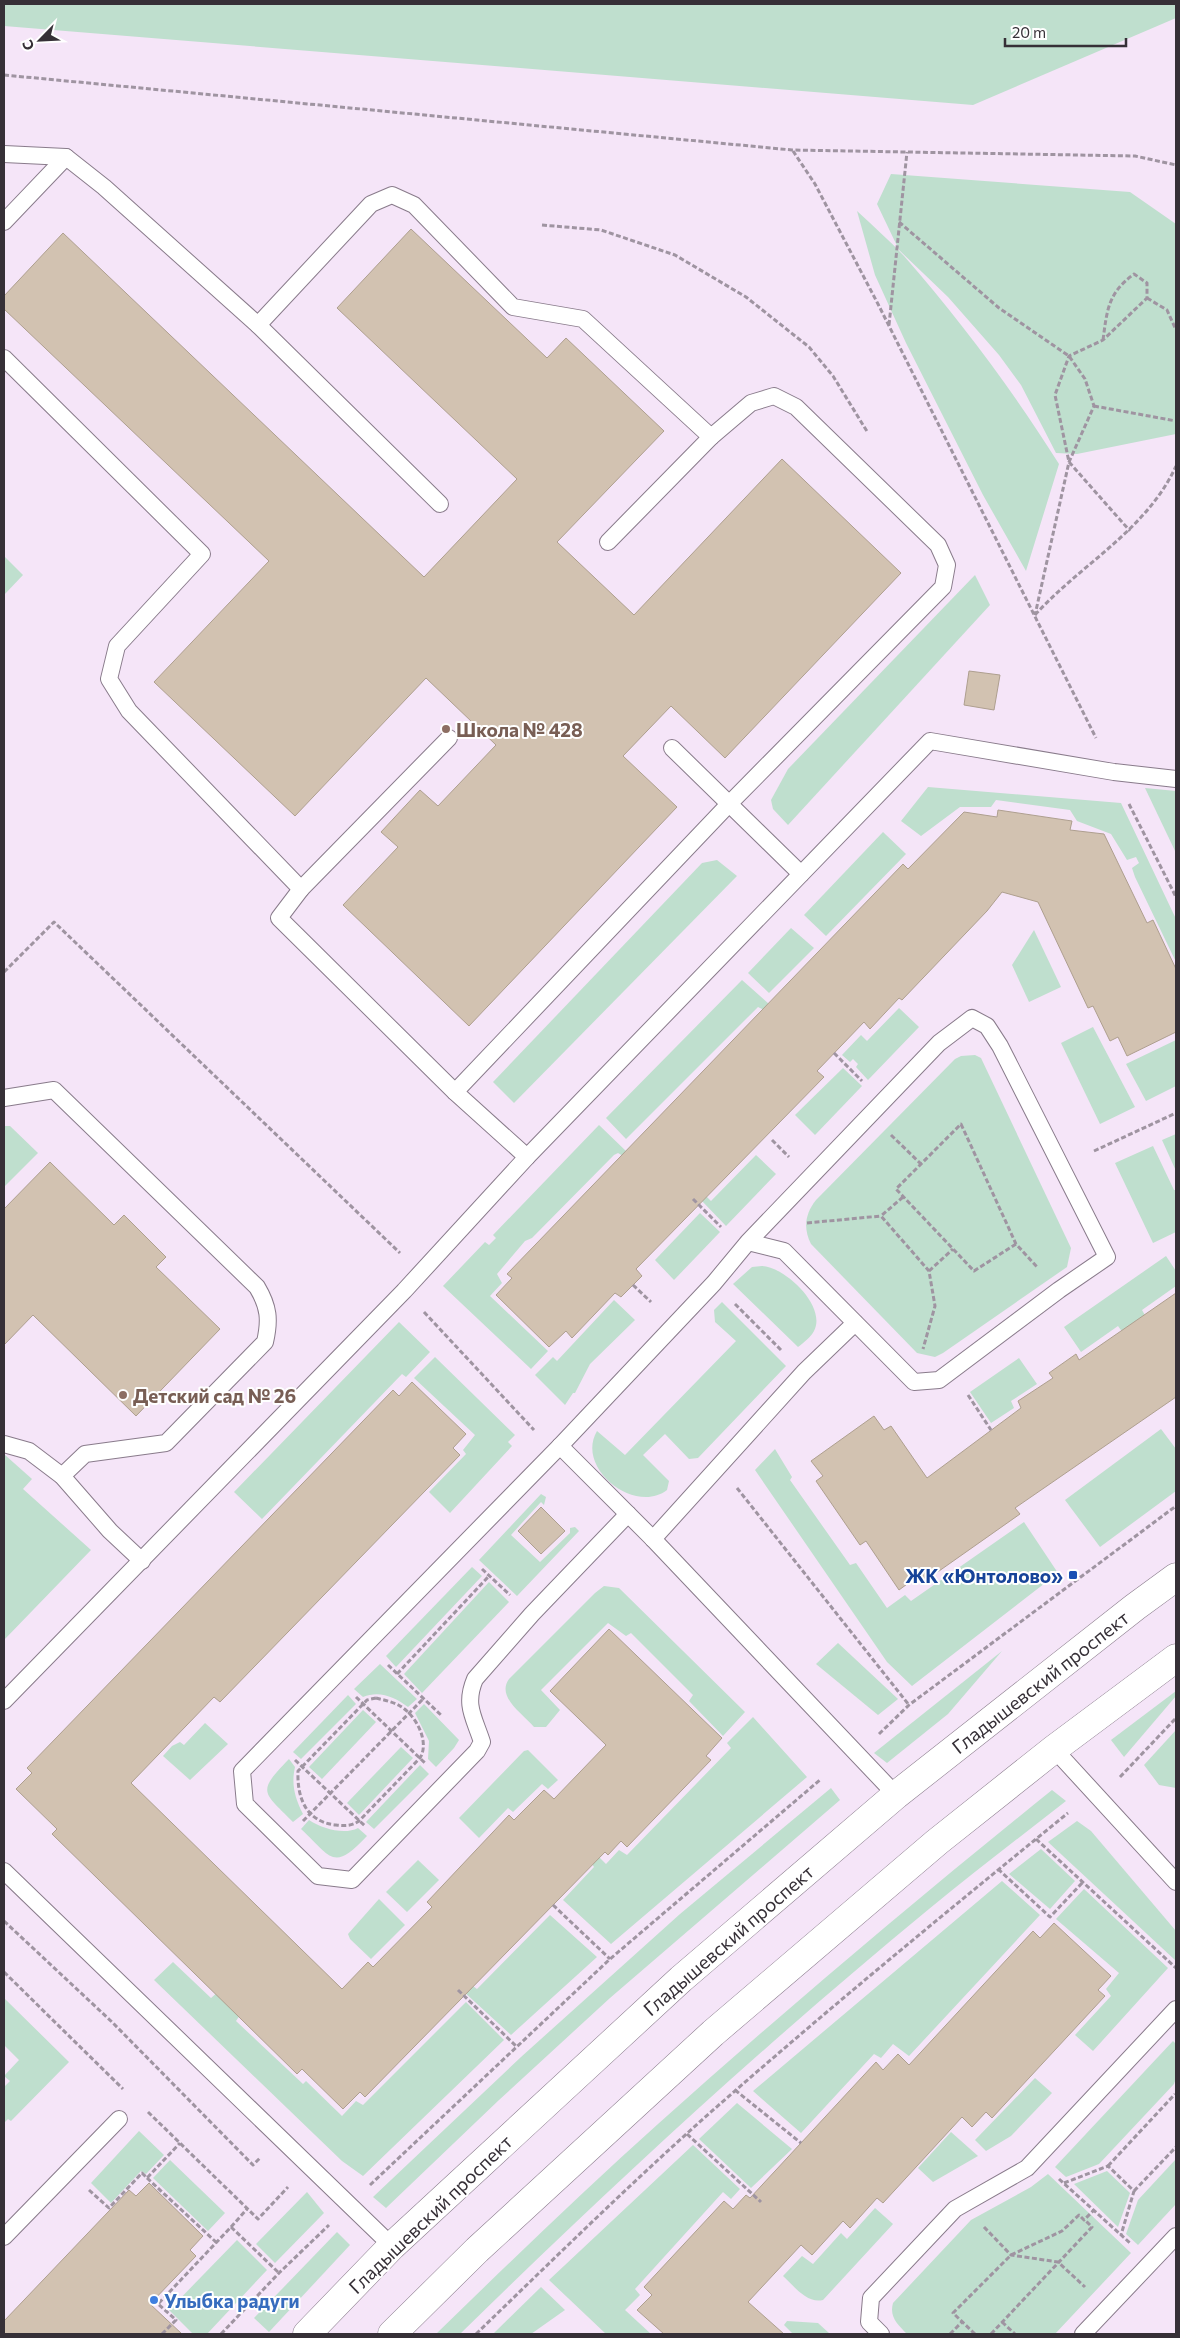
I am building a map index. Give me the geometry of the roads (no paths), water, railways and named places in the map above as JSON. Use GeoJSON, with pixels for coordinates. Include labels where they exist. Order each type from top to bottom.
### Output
{"type":"FeatureCollection","features":[{"type":"Feature","properties":{"kind":"street","name":"Гладышевский проспект"},"geometry":{"type":"LineString","coordinates":[[307,2334],[392,2246],[681,1979],[896,1795],[1176,1577]]}},
{"type":"Feature","properties":{"kind":"street"},"geometry":{"type":"LineString","coordinates":[[392,2334],[477,2250],[713,2033],[937,1842],[1054,1749],[1176,1658]]}},
{"type":"Feature","properties":{"kind":"lane"},"geometry":{"type":"LineString","coordinates":[[4,154],[66,157],[104,187],[258,325],[440,504]]}},
{"type":"Feature","properties":{"kind":"lane"},"geometry":{"type":"LineString","coordinates":[[4,222],[66,157]]}},
{"type":"Feature","properties":{"kind":"lane"},"geometry":{"type":"LineString","coordinates":[[258,325],[370,204],[392,195],[414,206],[513,307],[583,319],[712,438]]}},
{"type":"Feature","properties":{"kind":"lane"},"geometry":{"type":"LineString","coordinates":[[4,358],[202,554],[117,646],[109,679],[129,711],[301,888]]}},
{"type":"Feature","properties":{"kind":"lane"},"geometry":{"type":"LineString","coordinates":[[455,1092],[729,804],[943,587],[947,564],[938,545],[796,407],[774,396],[751,403],[712,438],[608,542]]}},
{"type":"Feature","properties":{"kind":"lane"},"geometry":{"type":"LineString","coordinates":[[449,738],[301,888],[279,918],[455,1092],[527,1157]]}},
{"type":"Feature","properties":{"kind":"lane"},"geometry":{"type":"LineString","coordinates":[[4,1701],[404,1291],[420,1271],[527,1157],[930,741],[1114,772],[1176,779]]}},
{"type":"Feature","properties":{"kind":"lane"},"geometry":{"type":"LineString","coordinates":[[672,748],[801,874]]}},
{"type":"Feature","properties":{"kind":"lane"},"geometry":{"type":"LineString","coordinates":[[628,1514],[532,1614],[475,1678],[470,1691],[469,1703],[482,1742],[477,1751],[352,1880],[318,1876],[245,1804],[242,1771],[275,1740],[365,1645],[560,1446],[714,1283],[748,1242],[872,1115],[939,1043],[972,1018],[987,1026],[1107,1257],[1059,1290],[939,1380],[914,1382],[784,1251],[748,1242]]}},
{"type":"Feature","properties":{"kind":"lane"},"geometry":{"type":"LineString","coordinates":[[4,1098],[54,1090],[257,1287],[266,1302],[269,1325],[265,1342],[166,1443],[85,1454],[62,1476]]}},
{"type":"Feature","properties":{"kind":"lane"},"geometry":{"type":"LineString","coordinates":[[653,1539],[804,1372],[856,1323]]}},
{"type":"Feature","properties":{"kind":"lane"},"geometry":{"type":"LineString","coordinates":[[4,1444],[29,1451],[62,1476],[110,1531],[142,1561]]}},
{"type":"Feature","properties":{"kind":"lane"},"geometry":{"type":"LineString","coordinates":[[560,1446],[653,1539],[896,1795]]}},
{"type":"Feature","properties":{"kind":"lane"},"geometry":{"type":"LineString","coordinates":[[1054,1749],[1176,1882]]}},
{"type":"Feature","properties":{"kind":"lane"},"geometry":{"type":"LineString","coordinates":[[4,1871],[278,2139],[392,2246]]}},
{"type":"Feature","properties":{"kind":"lane"},"geometry":{"type":"LineString","coordinates":[[881,2334],[869,2322],[871,2298],[955,2210],[1027,2168],[1176,2009]]}},
{"type":"Feature","properties":{"kind":"lane"},"geometry":{"type":"LineString","coordinates":[[4,2237],[119,2119]]}},
{"type":"Feature","properties":{"kind":"lane"},"geometry":{"type":"LineString","coordinates":[[1083,2334],[1176,2236]]}},
{"type":"Feature","properties":{"kind":"place","name":"Школа № 428"},"geometry":{"type":"Point","coordinates":[446,729]}},
{"type":"Feature","properties":{"kind":"place","name":"Детский сад № 26"},"geometry":{"type":"Point","coordinates":[123,1395]}},
{"type":"Feature","properties":{"kind":"place","name":"ЖК «Юнтолово»"},"geometry":{"type":"Point","coordinates":[1073,1575]}},
{"type":"Feature","properties":{"kind":"place","name":"Улыбка радуги"},"geometry":{"type":"Point","coordinates":[154,2300]}}]}
